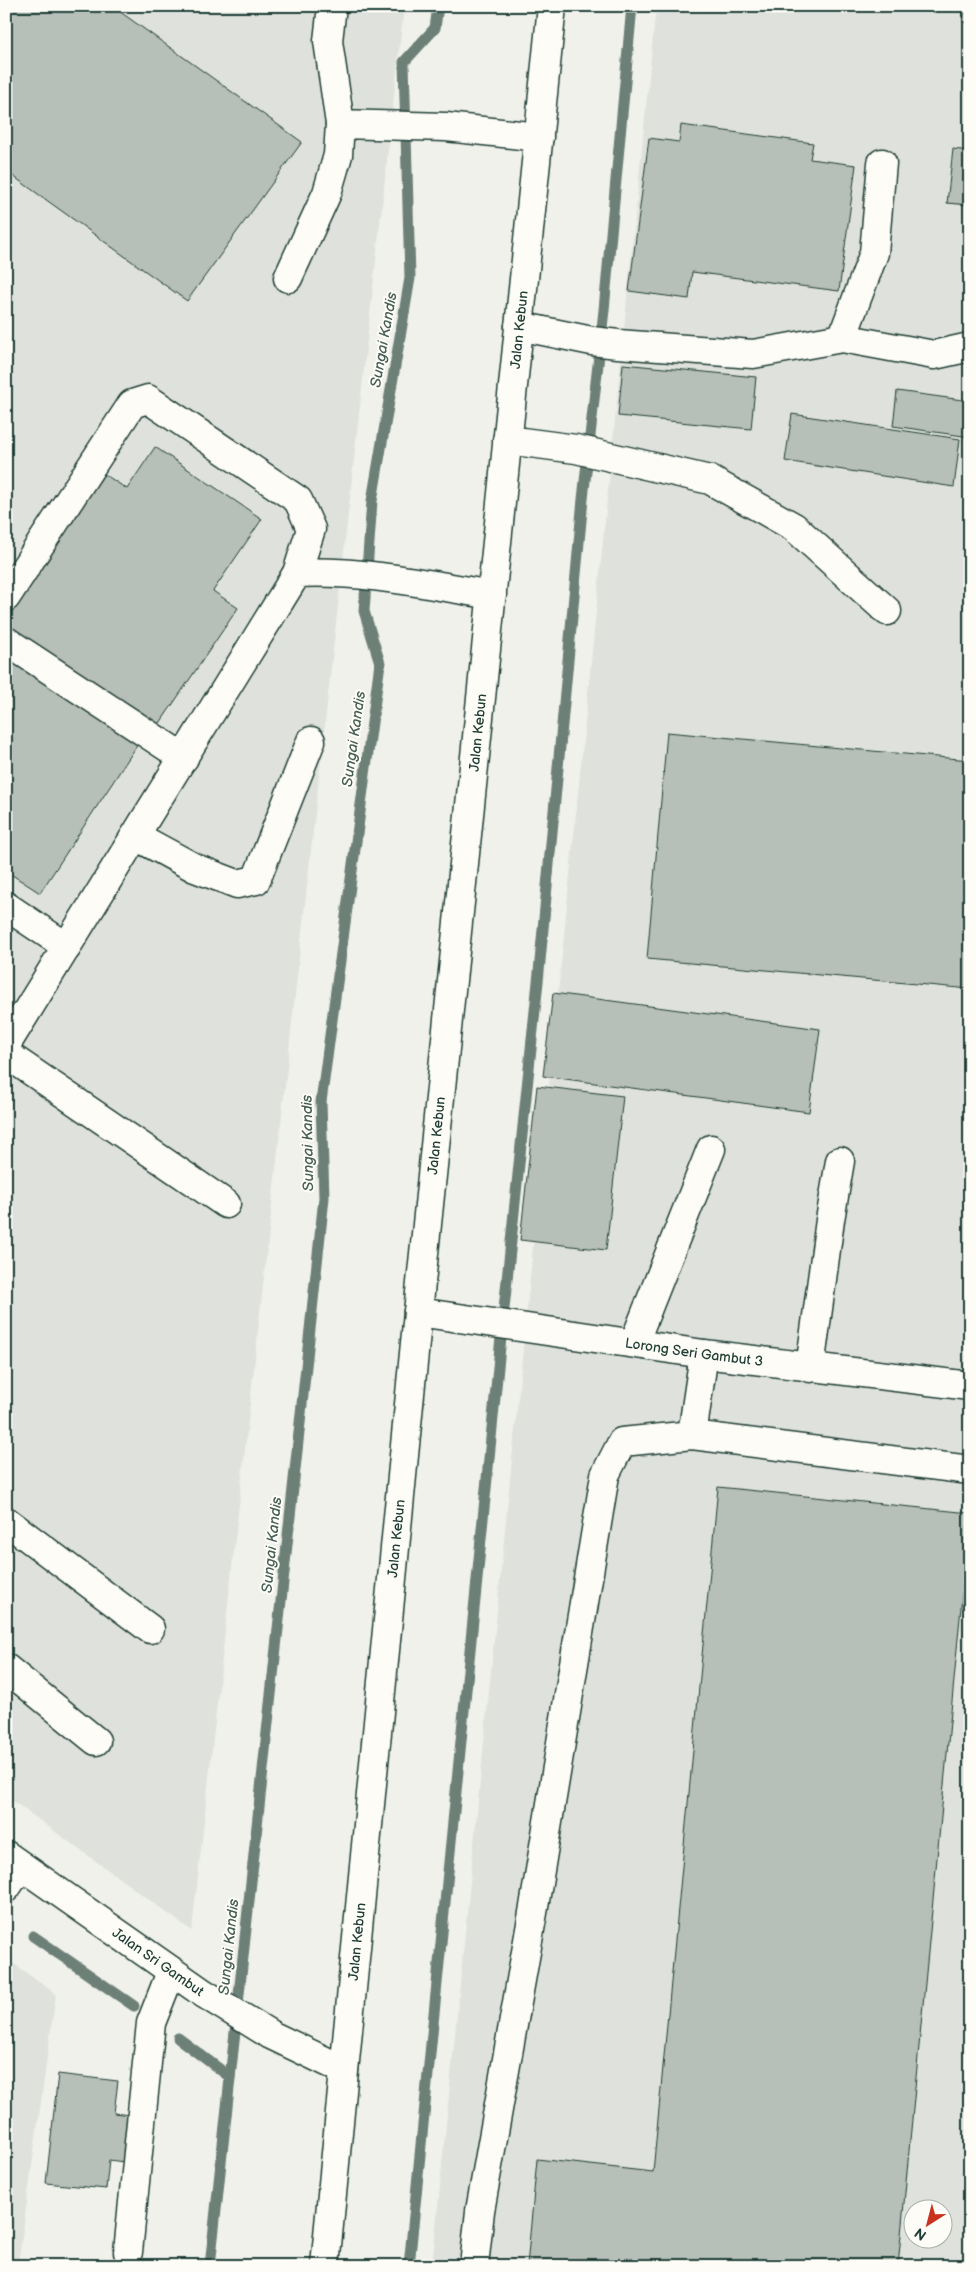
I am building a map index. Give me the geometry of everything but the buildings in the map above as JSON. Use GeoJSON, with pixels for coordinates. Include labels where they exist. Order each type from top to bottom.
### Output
{"type":"FeatureCollection","features":[{"type":"Feature","properties":{"kind":"main road"},"geometry":{"type":"LineString","coordinates":[[288,278],[327,193],[338,155],[340,124],[328,41],[332,6]]}},
{"type":"Feature","properties":{"kind":"main road","name":"Jalan Kebun"},"geometry":{"type":"LineString","coordinates":[[324,2266],[418,1312],[552,6]]}},
{"type":"Feature","properties":{"kind":"main road"},"geometry":{"type":"LineString","coordinates":[[340,124],[446,127],[539,137]]}},
{"type":"Feature","properties":{"kind":"main road"},"geometry":{"type":"LineString","coordinates":[[842,338],[874,253],[882,163]]}},
{"type":"Feature","properties":{"kind":"main road"},"geometry":{"type":"LineString","coordinates":[[519,326],[592,341],[753,354],[842,338],[934,355],[970,347]]}},
{"type":"Feature","properties":{"kind":"main road"},"geometry":{"type":"LineString","coordinates":[[6,597],[132,404],[148,399],[298,500],[311,530],[297,573],[68,948],[6,1045]]}},
{"type":"Feature","properties":{"kind":"main road"},"geometry":{"type":"LineString","coordinates":[[508,440],[589,453],[710,480],[794,527],[887,611]]}},
{"type":"Feature","properties":{"kind":"main road"},"geometry":{"type":"LineString","coordinates":[[297,573],[333,572],[380,575],[492,595]]}},
{"type":"Feature","properties":{"kind":"main road"},"geometry":{"type":"LineString","coordinates":[[6,641],[184,758]]}},
{"type":"Feature","properties":{"kind":"main road"},"geometry":{"type":"LineString","coordinates":[[136,836],[195,868],[237,884],[256,880],[311,741]]}},
{"type":"Feature","properties":{"kind":"main road"},"geometry":{"type":"LineString","coordinates":[[6,906],[68,948]]}},
{"type":"Feature","properties":{"kind":"main road"},"geometry":{"type":"LineString","coordinates":[[6,1054],[226,1204]]}},
{"type":"Feature","properties":{"kind":"main road"},"geometry":{"type":"LineString","coordinates":[[634,1342],[711,1149]]}},
{"type":"Feature","properties":{"kind":"main road"},"geometry":{"type":"LineString","coordinates":[[810,1368],[840,1161]]}},
{"type":"Feature","properties":{"kind":"main road","name":"Lorong Seri Gambut 3"},"geometry":{"type":"LineString","coordinates":[[418,1312],[634,1342],[704,1354],[970,1386]]}},
{"type":"Feature","properties":{"kind":"main road"},"geometry":{"type":"LineString","coordinates":[[692,1435],[704,1354]]}},
{"type":"Feature","properties":{"kind":"main road"},"geometry":{"type":"LineString","coordinates":[[474,2266],[480,2211],[534,1907],[605,1475],[622,1442],[692,1435],[970,1470]]}},
{"type":"Feature","properties":{"kind":"main road"},"geometry":{"type":"LineString","coordinates":[[6,1521],[150,1629]]}},
{"type":"Feature","properties":{"kind":"main road"},"geometry":{"type":"LineString","coordinates":[[6,1668],[96,1741]]}},
{"type":"Feature","properties":{"kind":"main road","name":"Jalan Sri Gambut"},"geometry":{"type":"LineString","coordinates":[[11,1870],[203,1994],[271,2035],[344,2070]]}},
{"type":"Feature","properties":{"kind":"main road"},"geometry":{"type":"LineString","coordinates":[[128,2252],[151,2023],[171,1972]]}},
{"type":"Feature","properties":{"kind":"shaded area"},"geometry":{"type":"Polygon","coordinates":[[[6,6],[404,6],[192,1931],[6,1796],[6,6]]]}},
{"type":"Feature","properties":{"kind":"shaded area"},"geometry":{"type":"Polygon","coordinates":[[[656,6],[970,6],[970,2266],[432,2266],[656,6]]]}},
{"type":"Feature","properties":{"kind":"shaded area"},"geometry":{"type":"Polygon","coordinates":[[[6,1958],[56,1994],[18,2266],[6,2266],[6,1958]]]}},
{"type":"Feature","properties":{"kind":"waterway","name":"Sungai Kandis"},"geometry":{"type":"LineString","coordinates":[[210,2266],[324,1198],[321,1102],[380,663],[364,611],[372,501],[410,278],[404,62],[435,28],[438,6]]}},
{"type":"Feature","properties":{"kind":"waterway"},"geometry":{"type":"LineString","coordinates":[[409,2266],[539,972],[583,499],[604,310],[632,6]]}},
{"type":"Feature","properties":{"kind":"waterway"},"geometry":{"type":"LineString","coordinates":[[33,1936],[134,2006]]}},
{"type":"Feature","properties":{"kind":"waterway"},"geometry":{"type":"LineString","coordinates":[[178,2038],[230,2077]]}}]}
